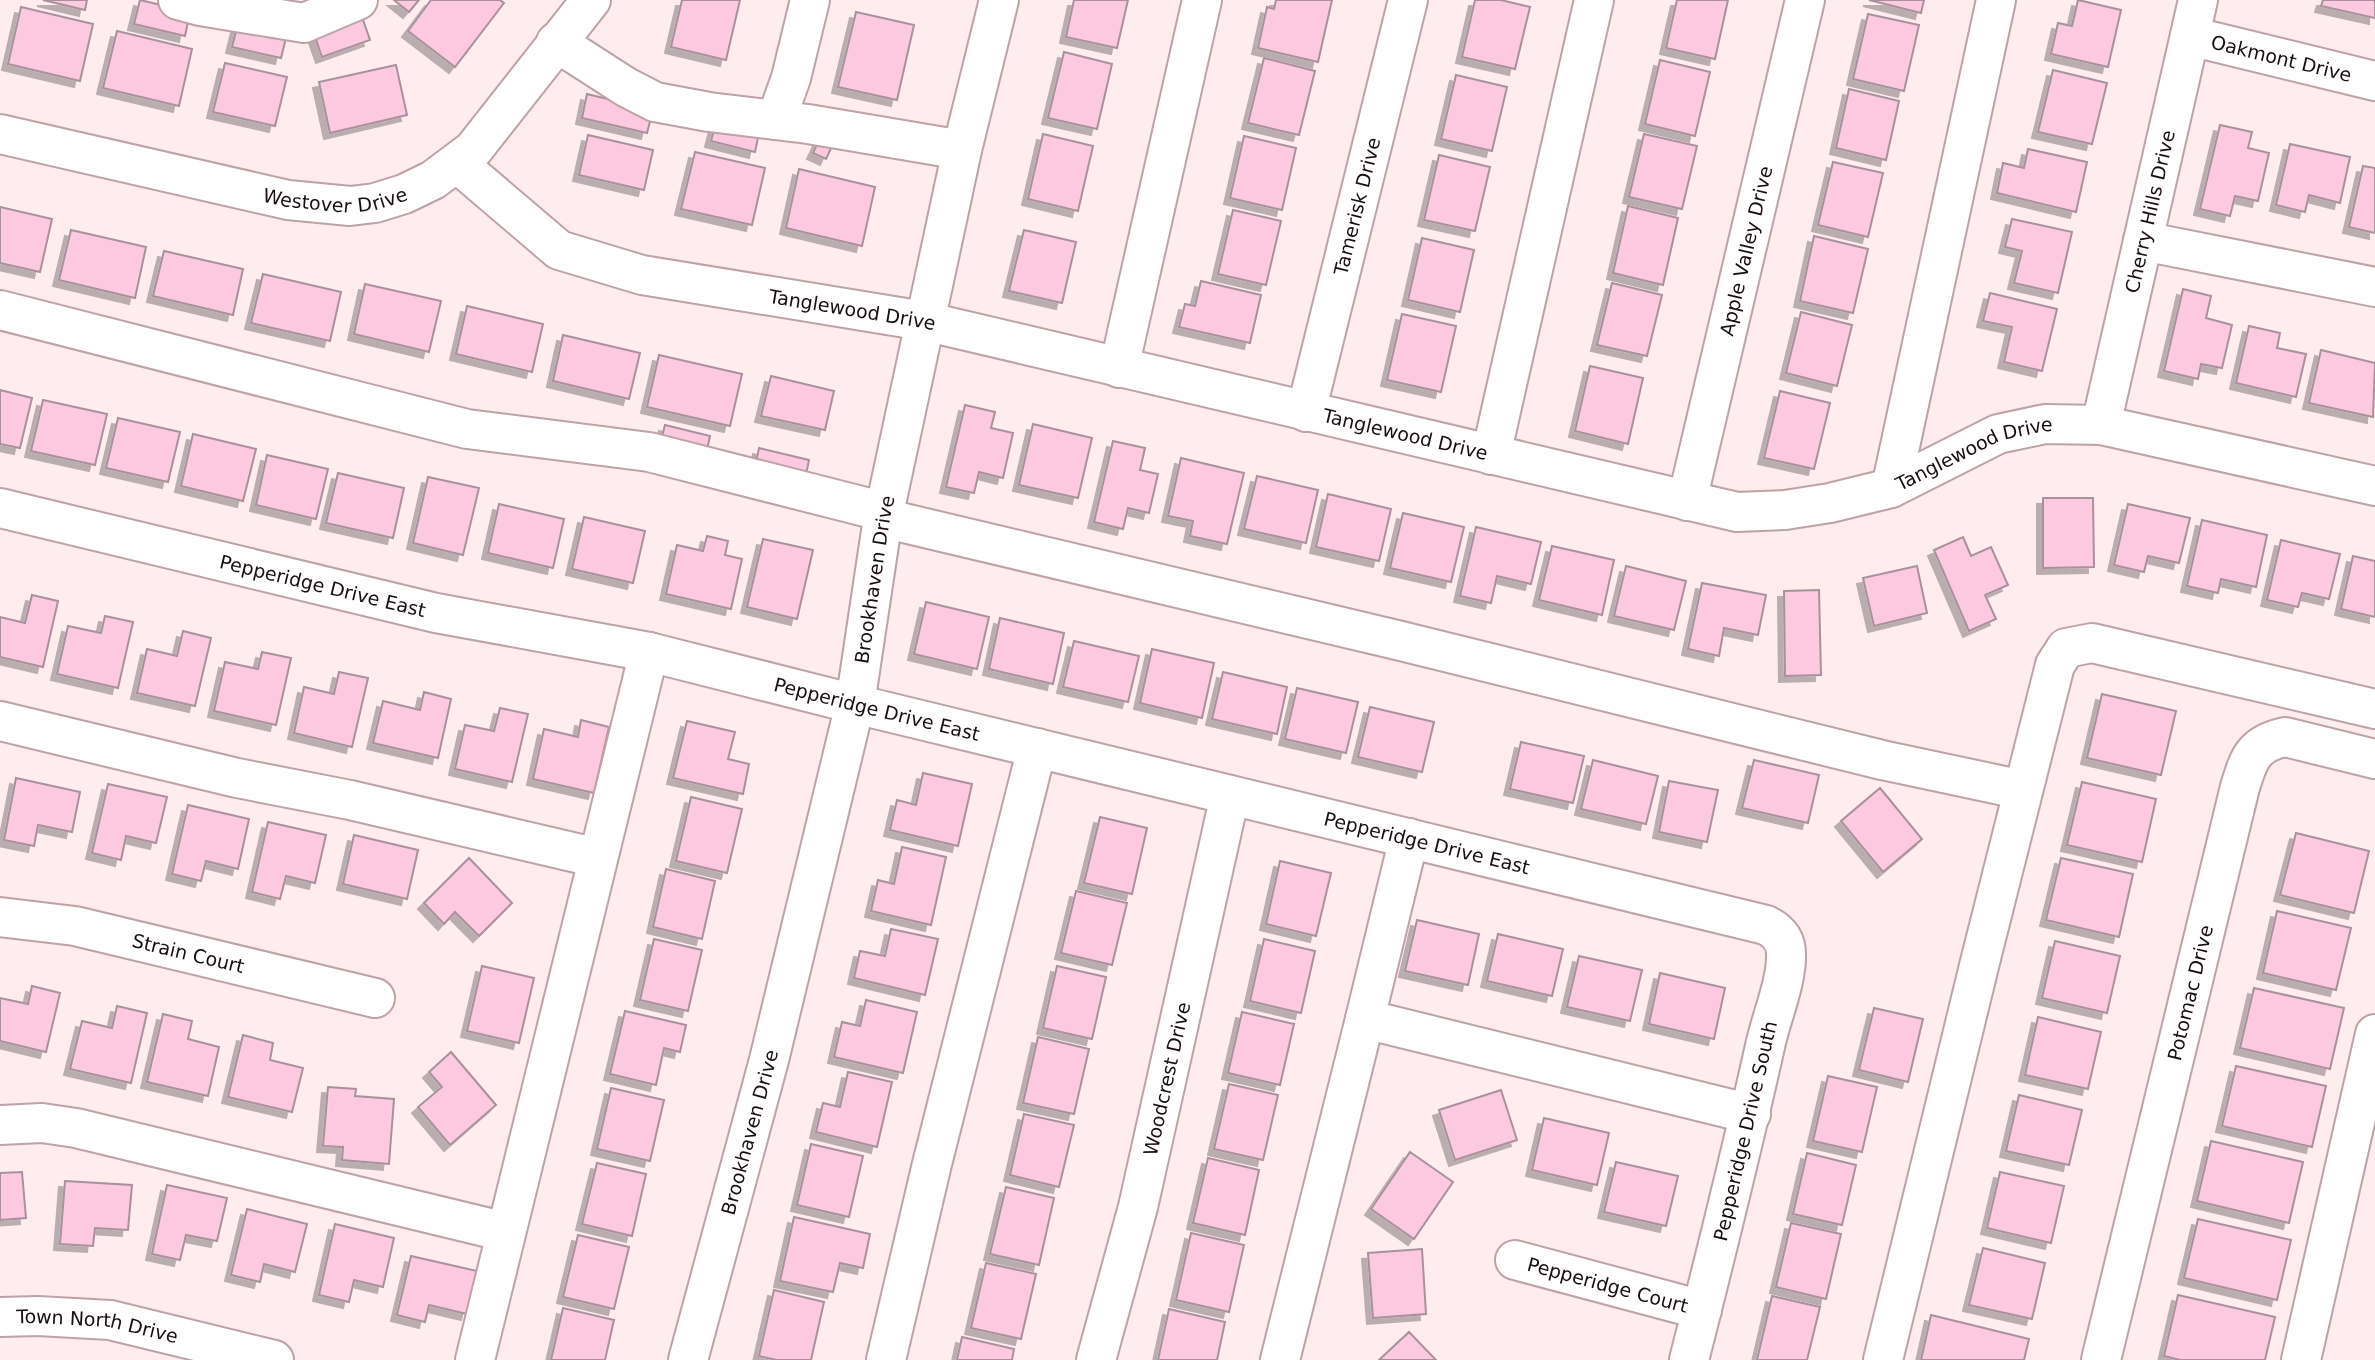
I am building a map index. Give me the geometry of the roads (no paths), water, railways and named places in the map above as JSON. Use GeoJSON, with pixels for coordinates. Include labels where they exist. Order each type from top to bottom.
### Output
{"type":"FeatureCollection","features":[{"type":"Feature","properties":{"kind":"street"},"geometry":{"type":"LineString","coordinates":[[178,0],[304,23],[358,0]]}},
{"type":"Feature","properties":{"kind":"street","name":"Westover Drive"},"geometry":{"type":"LineString","coordinates":[[0,134],[288,200],[350,206],[374,203],[404,194],[433,180],[473,150],[591,0]]}},
{"type":"Feature","properties":{"kind":"street"},"geometry":{"type":"LineString","coordinates":[[776,120],[791,78],[810,0]]}},
{"type":"Feature","properties":{"kind":"street","name":"Brookhaven Drive"},"geometry":{"type":"LineString","coordinates":[[688,1360],[769,1060],[855,704],[884,515],[962,150],[999,0]]}},
{"type":"Feature","properties":{"kind":"street"},"geometry":{"type":"LineString","coordinates":[[1119,368],[1202,0]]}},
{"type":"Feature","properties":{"kind":"street","name":"Tamerisk Drive"},"geometry":{"type":"LineString","coordinates":[[1306,412],[1408,0]]}},
{"type":"Feature","properties":{"kind":"street"},"geometry":{"type":"LineString","coordinates":[[1491,456],[1594,0]]}},
{"type":"Feature","properties":{"kind":"street","name":"Apple Valley Drive"},"geometry":{"type":"LineString","coordinates":[[1687,502],[1805,0]]}},
{"type":"Feature","properties":{"kind":"street"},"geometry":{"type":"LineString","coordinates":[[1891,488],[1996,0]]}},
{"type":"Feature","properties":{"kind":"street","name":"Oakmont Drive"},"geometry":{"type":"LineString","coordinates":[[2194,18],[2375,81]]}},
{"type":"Feature","properties":{"kind":"street","name":"Cherry Hills Drive"},"geometry":{"type":"LineString","coordinates":[[2101,425],[2194,18]]}},
{"type":"Feature","properties":{"kind":"street"},"geometry":{"type":"LineString","coordinates":[[556,42],[655,102],[962,150]]}},
{"type":"Feature","properties":{"kind":"street","name":"Tanglewood Drive"},"geometry":{"type":"LineString","coordinates":[[457,163],[559,250],[642,275],[924,321],[1737,512],[1785,510],[1830,503],[1891,488],[1998,434],[2045,424],[2101,425],[2375,486]]}},
{"type":"Feature","properties":{"kind":"street"},"geometry":{"type":"LineString","coordinates":[[2143,241],[2375,287]]}},
{"type":"Feature","properties":{"kind":"street"},"geometry":{"type":"LineString","coordinates":[[0,310],[467,429],[649,452],[884,515],[1882,760],[2023,790]]}},
{"type":"Feature","properties":{"kind":"street","name":"Pepperidge Drive East"},"geometry":{"type":"LineString","coordinates":[[0,508],[436,613],[649,652],[1750,921]]}},
{"type":"Feature","properties":{"kind":"street"},"geometry":{"type":"LineString","coordinates":[[1883,1360],[2055,665],[2067,648],[2092,643],[2375,709]]}},
{"type":"Feature","properties":{"kind":"street"},"geometry":{"type":"LineString","coordinates":[[475,1360],[649,652]]}},
{"type":"Feature","properties":{"kind":"street"},"geometry":{"type":"LineString","coordinates":[[0,721],[237,778],[351,800],[598,858]]}},
{"type":"Feature","properties":{"kind":"street","name":"Potomac Drive"},"geometry":{"type":"LineString","coordinates":[[2101,1360],[2236,800],[2249,758],[2271,740],[2285,737],[2375,759]]}},
{"type":"Feature","properties":{"kind":"street"},"geometry":{"type":"LineString","coordinates":[[886,1360],[928,1181],[1037,748]]}},
{"type":"Feature","properties":{"kind":"street","name":"Woodcrest Drive"},"geometry":{"type":"LineString","coordinates":[[1096,1360],[1138,1207],[1230,795]]}},
{"type":"Feature","properties":{"kind":"street"},"geometry":{"type":"LineString","coordinates":[[1280,1360],[1409,838]]}},
{"type":"Feature","properties":{"kind":"street","name":"Strain Court"},"geometry":{"type":"LineString","coordinates":[[0,917],[75,926],[375,998]]}},
{"type":"Feature","properties":{"kind":"street","name":"Pepperidge Drive South"},"geometry":{"type":"LineString","coordinates":[[1689,1360],[1751,1114],[1786,953],[1777,930],[1750,921]]}},
{"type":"Feature","properties":{"kind":"street"},"geometry":{"type":"LineString","coordinates":[[1365,1019],[1751,1114]]}},
{"type":"Feature","properties":{"kind":"street"},"geometry":{"type":"LineString","coordinates":[[2301,1360],[2375,1034]]}},
{"type":"Feature","properties":{"kind":"street"},"geometry":{"type":"LineString","coordinates":[[0,1125],[42,1123],[76,1128],[506,1232]]}},
{"type":"Feature","properties":{"kind":"street","name":"Pepperidge Court"},"geometry":{"type":"LineString","coordinates":[[1515,1260],[1702,1310]]}},
{"type":"Feature","properties":{"kind":"street","name":"Town North Drive"},"geometry":{"type":"LineString","coordinates":[[0,1317],[110,1320],[274,1360]]}}]}
